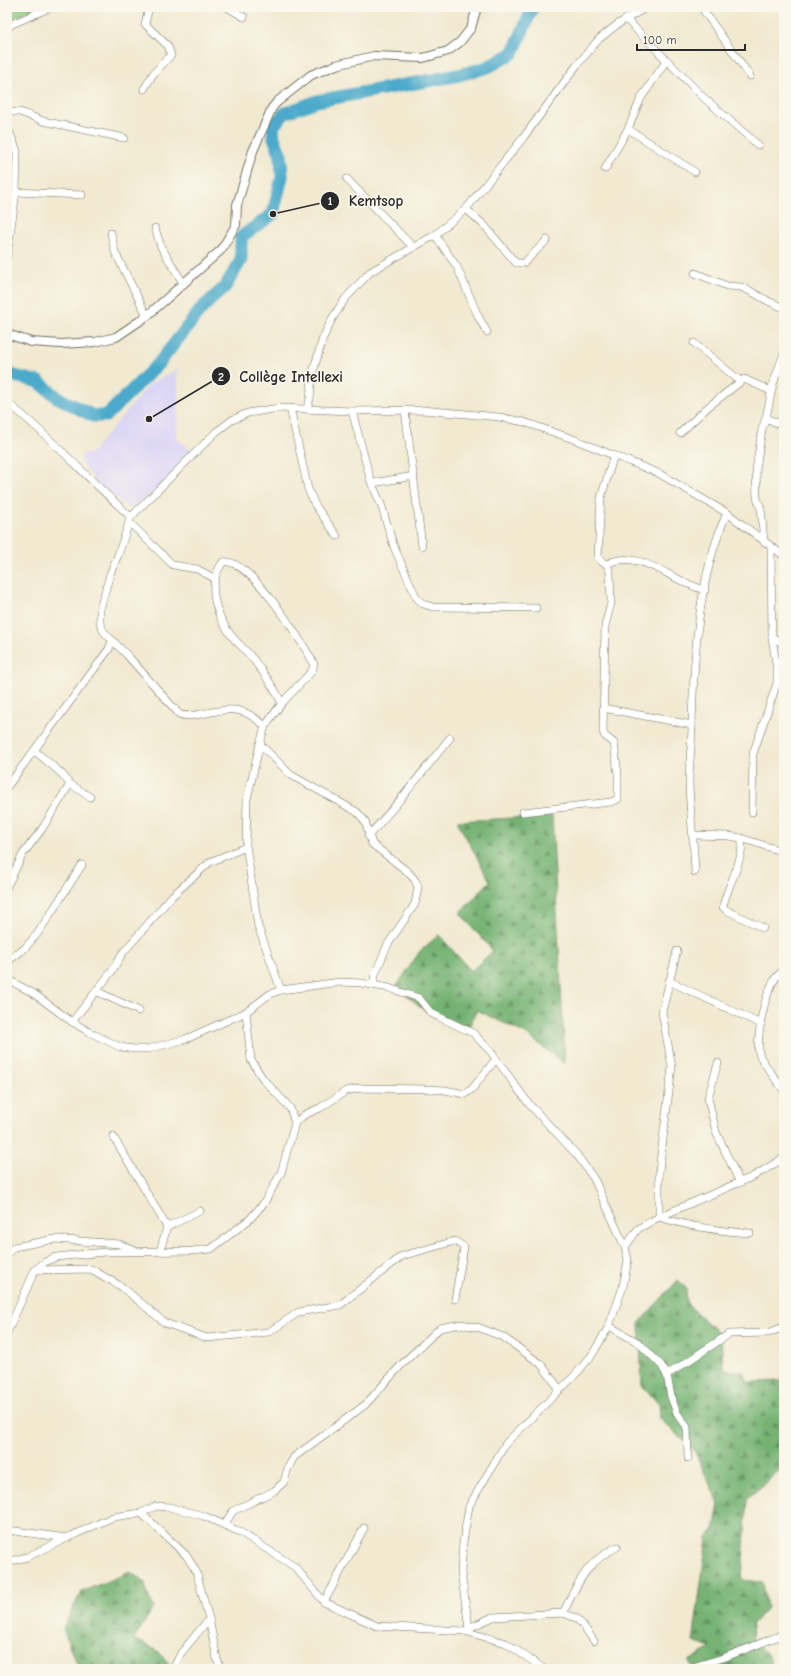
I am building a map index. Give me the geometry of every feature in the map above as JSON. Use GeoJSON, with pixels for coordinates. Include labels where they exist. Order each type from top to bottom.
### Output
{"type":"FeatureCollection","features":[{"type":"Feature","properties":{"kind":"street"},"geometry":{"type":"LineString","coordinates":[[7,15],[9,29],[51,7]]}},
{"type":"Feature","properties":{"kind":"street"},"geometry":{"type":"LineString","coordinates":[[144,89],[153,74],[171,54],[168,46],[144,24],[149,7]]}},
{"type":"Feature","properties":{"kind":"street"},"geometry":{"type":"LineString","coordinates":[[226,7],[244,17]]}},
{"type":"Feature","properties":{"kind":"street"},"geometry":{"type":"LineString","coordinates":[[7,334],[23,341],[42,344],[95,342],[116,337],[147,316],[221,250],[229,238],[236,225],[237,205],[253,152],[272,108],[277,102],[311,75],[336,65],[374,56],[422,58],[448,51],[460,42],[471,28],[477,7]]}},
{"type":"Feature","properties":{"kind":"street"},"geometry":{"type":"LineString","coordinates":[[306,408],[310,399],[311,381],[317,355],[332,319],[345,299],[370,272],[435,235],[466,209],[532,127],[577,65],[599,39],[626,19],[648,7]]}},
{"type":"Feature","properties":{"kind":"street"},"geometry":{"type":"LineString","coordinates":[[701,7],[750,76]]}},
{"type":"Feature","properties":{"kind":"street"},"geometry":{"type":"LineString","coordinates":[[626,19],[703,97],[758,145]]}},
{"type":"Feature","properties":{"kind":"street"},"geometry":{"type":"LineString","coordinates":[[605,169],[628,128],[641,98],[667,60]]}},
{"type":"Feature","properties":{"kind":"street"},"geometry":{"type":"LineString","coordinates":[[7,112],[20,112],[43,121],[124,138]]}},
{"type":"Feature","properties":{"kind":"street"},"geometry":{"type":"LineString","coordinates":[[7,126],[17,151],[16,192],[7,256]]}},
{"type":"Feature","properties":{"kind":"street"},"geometry":{"type":"LineString","coordinates":[[628,128],[695,172]]}},
{"type":"Feature","properties":{"kind":"street"},"geometry":{"type":"LineString","coordinates":[[347,180],[413,247]]}},
{"type":"Feature","properties":{"kind":"street"},"geometry":{"type":"LineString","coordinates":[[16,192],[82,195]]}},
{"type":"Feature","properties":{"kind":"street"},"geometry":{"type":"LineString","coordinates":[[466,209],[484,225],[516,263],[524,263],[547,240]]}},
{"type":"Feature","properties":{"kind":"street"},"geometry":{"type":"LineString","coordinates":[[155,228],[162,247],[183,283]]}},
{"type":"Feature","properties":{"kind":"street"},"geometry":{"type":"LineString","coordinates":[[111,233],[114,252],[147,316]]}},
{"type":"Feature","properties":{"kind":"street"},"geometry":{"type":"LineString","coordinates":[[435,235],[457,267],[478,316],[487,332]]}},
{"type":"Feature","properties":{"kind":"street"},"geometry":{"type":"LineString","coordinates":[[695,273],[728,286],[741,288],[752,292],[784,308]]}},
{"type":"Feature","properties":{"kind":"street"},"geometry":{"type":"LineString","coordinates":[[694,343],[740,381]]}},
{"type":"Feature","properties":{"kind":"street"},"geometry":{"type":"LineString","coordinates":[[764,542],[762,518],[757,498],[756,470],[762,429],[766,418],[771,391],[777,369],[784,353]]}},
{"type":"Feature","properties":{"kind":"street"},"geometry":{"type":"LineString","coordinates":[[680,433],[691,421],[744,378],[771,391]]}},
{"type":"Feature","properties":{"kind":"street"},"geometry":{"type":"LineString","coordinates":[[7,402],[53,440],[173,565],[197,569],[214,578]]}},
{"type":"Feature","properties":{"kind":"street"},"geometry":{"type":"LineString","coordinates":[[265,726],[246,712],[239,711],[220,710],[189,717],[184,717],[179,714],[127,655],[104,632],[100,623],[100,609],[110,574],[130,519],[216,432],[228,423],[248,413],[273,408],[306,408],[352,411],[423,410],[524,422],[573,439],[658,473],[727,513],[784,556]]}},
{"type":"Feature","properties":{"kind":"street"},"geometry":{"type":"LineString","coordinates":[[290,408],[308,488],[315,505],[337,536]]}},
{"type":"Feature","properties":{"kind":"street"},"geometry":{"type":"LineString","coordinates":[[405,410],[422,546]]}},
{"type":"Feature","properties":{"kind":"street"},"geometry":{"type":"LineString","coordinates":[[352,411],[373,484],[383,510],[394,547],[416,597],[423,604],[433,607],[536,608]]}},
{"type":"Feature","properties":{"kind":"street"},"geometry":{"type":"LineString","coordinates":[[766,418],[784,426]]}},
{"type":"Feature","properties":{"kind":"street"},"geometry":{"type":"LineString","coordinates":[[614,455],[601,498],[598,557],[604,564],[622,559],[638,562],[667,572],[689,586],[705,590]]}},
{"type":"Feature","properties":{"kind":"street"},"geometry":{"type":"LineString","coordinates":[[373,484],[414,476]]}},
{"type":"Feature","properties":{"kind":"street"},"geometry":{"type":"LineString","coordinates":[[695,872],[689,784],[693,681],[698,626],[705,590],[718,533],[727,513]]}},
{"type":"Feature","properties":{"kind":"street"},"geometry":{"type":"LineString","coordinates":[[752,812],[753,754],[777,683],[777,671],[772,637],[771,547]]}},
{"type":"Feature","properties":{"kind":"street"},"geometry":{"type":"LineString","coordinates":[[280,990],[258,926],[246,847],[247,799],[265,726],[282,703],[314,669],[314,664],[276,604],[249,576],[237,566],[229,562],[222,562],[214,578],[213,594],[224,625],[231,635],[253,658],[282,703]]}},
{"type":"Feature","properties":{"kind":"street"},"geometry":{"type":"LineString","coordinates":[[523,812],[611,802],[618,799],[614,743],[605,736],[603,732],[605,626],[611,603],[610,573],[607,564]]}},
{"type":"Feature","properties":{"kind":"street"},"geometry":{"type":"LineString","coordinates":[[772,637],[784,644]]}},
{"type":"Feature","properties":{"kind":"street"},"geometry":{"type":"LineString","coordinates":[[7,787],[109,649],[112,641]]}},
{"type":"Feature","properties":{"kind":"street"},"geometry":{"type":"LineString","coordinates":[[603,708],[692,725]]}},
{"type":"Feature","properties":{"kind":"street"},"geometry":{"type":"LineString","coordinates":[[368,836],[396,807],[412,783],[450,738]]}},
{"type":"Feature","properties":{"kind":"street"},"geometry":{"type":"LineString","coordinates":[[260,744],[291,775],[357,812],[365,821],[368,836],[375,848],[408,872],[415,880],[418,887],[415,904],[388,944],[375,974],[374,985]]}},
{"type":"Feature","properties":{"kind":"street"},"geometry":{"type":"LineString","coordinates":[[34,751],[61,773],[70,784],[90,797]]}},
{"type":"Feature","properties":{"kind":"street"},"geometry":{"type":"LineString","coordinates":[[7,886],[22,854],[42,829],[70,784]]}},
{"type":"Feature","properties":{"kind":"street"},"geometry":{"type":"LineString","coordinates":[[693,835],[729,836],[741,838],[784,852]]}},
{"type":"Feature","properties":{"kind":"street"},"geometry":{"type":"LineString","coordinates":[[741,838],[742,845],[736,874],[724,907],[726,910],[763,928]]}},
{"type":"Feature","properties":{"kind":"street"},"geometry":{"type":"LineString","coordinates":[[72,1022],[112,971],[122,954],[172,896],[210,862],[246,847]]}},
{"type":"Feature","properties":{"kind":"street"},"geometry":{"type":"LineString","coordinates":[[7,962],[25,948],[38,933],[82,865]]}},
{"type":"Feature","properties":{"kind":"street"},"geometry":{"type":"LineString","coordinates":[[660,1217],[659,1171],[672,1067],[662,1012],[677,951]]}},
{"type":"Feature","properties":{"kind":"street"},"geometry":{"type":"LineString","coordinates":[[784,971],[778,974],[771,984],[761,1024],[759,1054],[784,1091]]}},
{"type":"Feature","properties":{"kind":"street"},"geometry":{"type":"LineString","coordinates":[[7,979],[34,993],[72,1022],[106,1041],[120,1047],[148,1049],[186,1039],[246,1012],[270,994],[280,990],[340,982],[374,985],[419,998],[431,1013],[473,1033],[496,1059],[529,1104],[577,1156],[594,1179],[625,1247],[628,1260],[623,1287],[609,1326],[592,1355],[576,1374],[506,1443],[489,1469],[470,1506],[463,1543],[461,1572],[466,1629]]}},
{"type":"Feature","properties":{"kind":"street"},"geometry":{"type":"LineString","coordinates":[[669,981],[761,1024]]}},
{"type":"Feature","properties":{"kind":"street"},"geometry":{"type":"LineString","coordinates":[[96,991],[139,1011]]}},
{"type":"Feature","properties":{"kind":"street"},"geometry":{"type":"LineString","coordinates":[[246,1012],[251,1060],[263,1080],[290,1108],[295,1123]]}},
{"type":"Feature","properties":{"kind":"street"},"geometry":{"type":"LineString","coordinates":[[7,1334],[35,1270],[45,1262],[56,1257],[105,1252],[139,1253],[210,1249],[250,1219],[264,1203],[274,1188],[281,1173],[295,1123],[304,1115],[320,1108],[346,1091],[360,1088],[445,1090],[465,1094],[472,1089],[496,1059]]}},
{"type":"Feature","properties":{"kind":"street"},"geometry":{"type":"LineString","coordinates":[[718,1063],[708,1098],[716,1132],[740,1183]]}},
{"type":"Feature","properties":{"kind":"street"},"geometry":{"type":"LineString","coordinates":[[113,1136],[167,1227]]}},
{"type":"Feature","properties":{"kind":"street"},"geometry":{"type":"LineString","coordinates":[[625,1247],[638,1229],[660,1217],[740,1183],[784,1158]]}},
{"type":"Feature","properties":{"kind":"street"},"geometry":{"type":"LineString","coordinates":[[160,1251],[167,1227],[200,1210]]}},
{"type":"Feature","properties":{"kind":"street"},"geometry":{"type":"LineString","coordinates":[[660,1217],[688,1226],[720,1232],[750,1233]]}},
{"type":"Feature","properties":{"kind":"street"},"geometry":{"type":"LineString","coordinates":[[7,1254],[14,1247],[55,1239],[119,1244],[139,1253]]}},
{"type":"Feature","properties":{"kind":"street"},"geometry":{"type":"LineString","coordinates":[[35,1270],[91,1269],[122,1287],[165,1323],[207,1338],[269,1332],[299,1312],[340,1306],[402,1256],[455,1241],[464,1247],[455,1300]]}},
{"type":"Feature","properties":{"kind":"street"},"geometry":{"type":"LineString","coordinates":[[224,1525],[233,1511],[274,1490],[284,1482],[288,1468],[294,1457],[364,1405],[403,1362],[440,1328],[461,1324],[480,1328],[502,1337],[540,1364],[560,1390]]}},
{"type":"Feature","properties":{"kind":"street"},"geometry":{"type":"LineString","coordinates":[[609,1326],[640,1343],[661,1365],[667,1376],[671,1397],[677,1413],[687,1427],[688,1458]]}},
{"type":"Feature","properties":{"kind":"street"},"geometry":{"type":"LineString","coordinates":[[667,1376],[729,1334],[768,1334],[784,1327]]}},
{"type":"Feature","properties":{"kind":"street"},"geometry":{"type":"LineString","coordinates":[[7,1562],[26,1558],[113,1517],[141,1513],[156,1506],[163,1505],[204,1516],[240,1532],[295,1567],[324,1602],[377,1626],[466,1629],[506,1643],[544,1669]]}},
{"type":"Feature","properties":{"kind":"street"},"geometry":{"type":"LineString","coordinates":[[141,1513],[186,1555],[196,1571],[209,1620],[217,1659],[221,1669]]}},
{"type":"Feature","properties":{"kind":"street"},"geometry":{"type":"LineString","coordinates":[[324,1602],[364,1528]]}},
{"type":"Feature","properties":{"kind":"street"},"geometry":{"type":"LineString","coordinates":[[7,1530],[67,1538]]}},
{"type":"Feature","properties":{"kind":"street"},"geometry":{"type":"LineString","coordinates":[[563,1613],[575,1588],[589,1566],[602,1554],[617,1547]]}},
{"type":"Feature","properties":{"kind":"street"},"geometry":{"type":"LineString","coordinates":[[466,1629],[493,1617],[563,1613],[576,1618],[594,1641]]}},
{"type":"Feature","properties":{"kind":"street"},"geometry":{"type":"LineString","coordinates":[[173,1669],[181,1653],[209,1620]]}},
{"type":"Feature","properties":{"kind":"street"},"geometry":{"type":"LineString","coordinates":[[686,1669],[723,1658],[784,1634]]}},
{"type":"Feature","properties":{"kind":"shaded area"},"geometry":{"type":"Polygon","coordinates":[[[177,369],[179,398],[177,439],[192,450],[177,470],[138,505],[136,503],[130,509],[97,484],[80,461],[84,453],[89,455],[150,384],[177,369]]]}},
{"type":"Feature","properties":{"kind":"green space"},"geometry":{"type":"Polygon","coordinates":[[[7,7],[37,7],[14,18],[7,7]]]}},
{"type":"Feature","properties":{"kind":"green space"},"geometry":{"type":"Polygon","coordinates":[[[552,816],[565,1064],[526,1034],[477,1010],[467,1031],[430,1014],[396,987],[420,951],[439,935],[471,971],[493,951],[460,913],[490,881],[457,821],[552,816]]]}},
{"type":"Feature","properties":{"kind":"green space"},"geometry":{"type":"Polygon","coordinates":[[[678,1280],[686,1288],[687,1304],[721,1335],[723,1367],[733,1372],[744,1372],[748,1382],[784,1381],[784,1466],[747,1499],[742,1580],[763,1582],[767,1608],[752,1625],[753,1641],[770,1657],[770,1669],[693,1669],[689,1661],[711,1648],[693,1642],[707,1538],[714,1530],[719,1504],[694,1450],[660,1419],[659,1403],[642,1387],[639,1323],[678,1280]]]}},
{"type":"Feature","properties":{"kind":"green space"},"geometry":{"type":"Polygon","coordinates":[[[130,1572],[145,1582],[146,1592],[154,1607],[134,1639],[158,1651],[170,1665],[168,1669],[80,1669],[73,1656],[63,1628],[81,1592],[130,1572]]]}},
{"type":"Feature","properties":{"kind":"waterway"},"geometry":{"type":"LineString","coordinates":[[7,374],[39,382],[57,397],[93,416],[106,416],[159,363],[203,307],[225,287],[241,260],[241,237],[273,214],[282,177],[281,155],[274,138],[273,126],[285,113],[317,101],[459,75],[488,67],[513,53],[533,7]]}},
{"type":"Feature","properties":{"kind":"place","name":"Kemtsop"},"geometry":{"type":"Point","coordinates":[273,214]}},
{"type":"Feature","properties":{"kind":"place","name":"Collège Intellexi"},"geometry":{"type":"Point","coordinates":[149,419]}}]}
